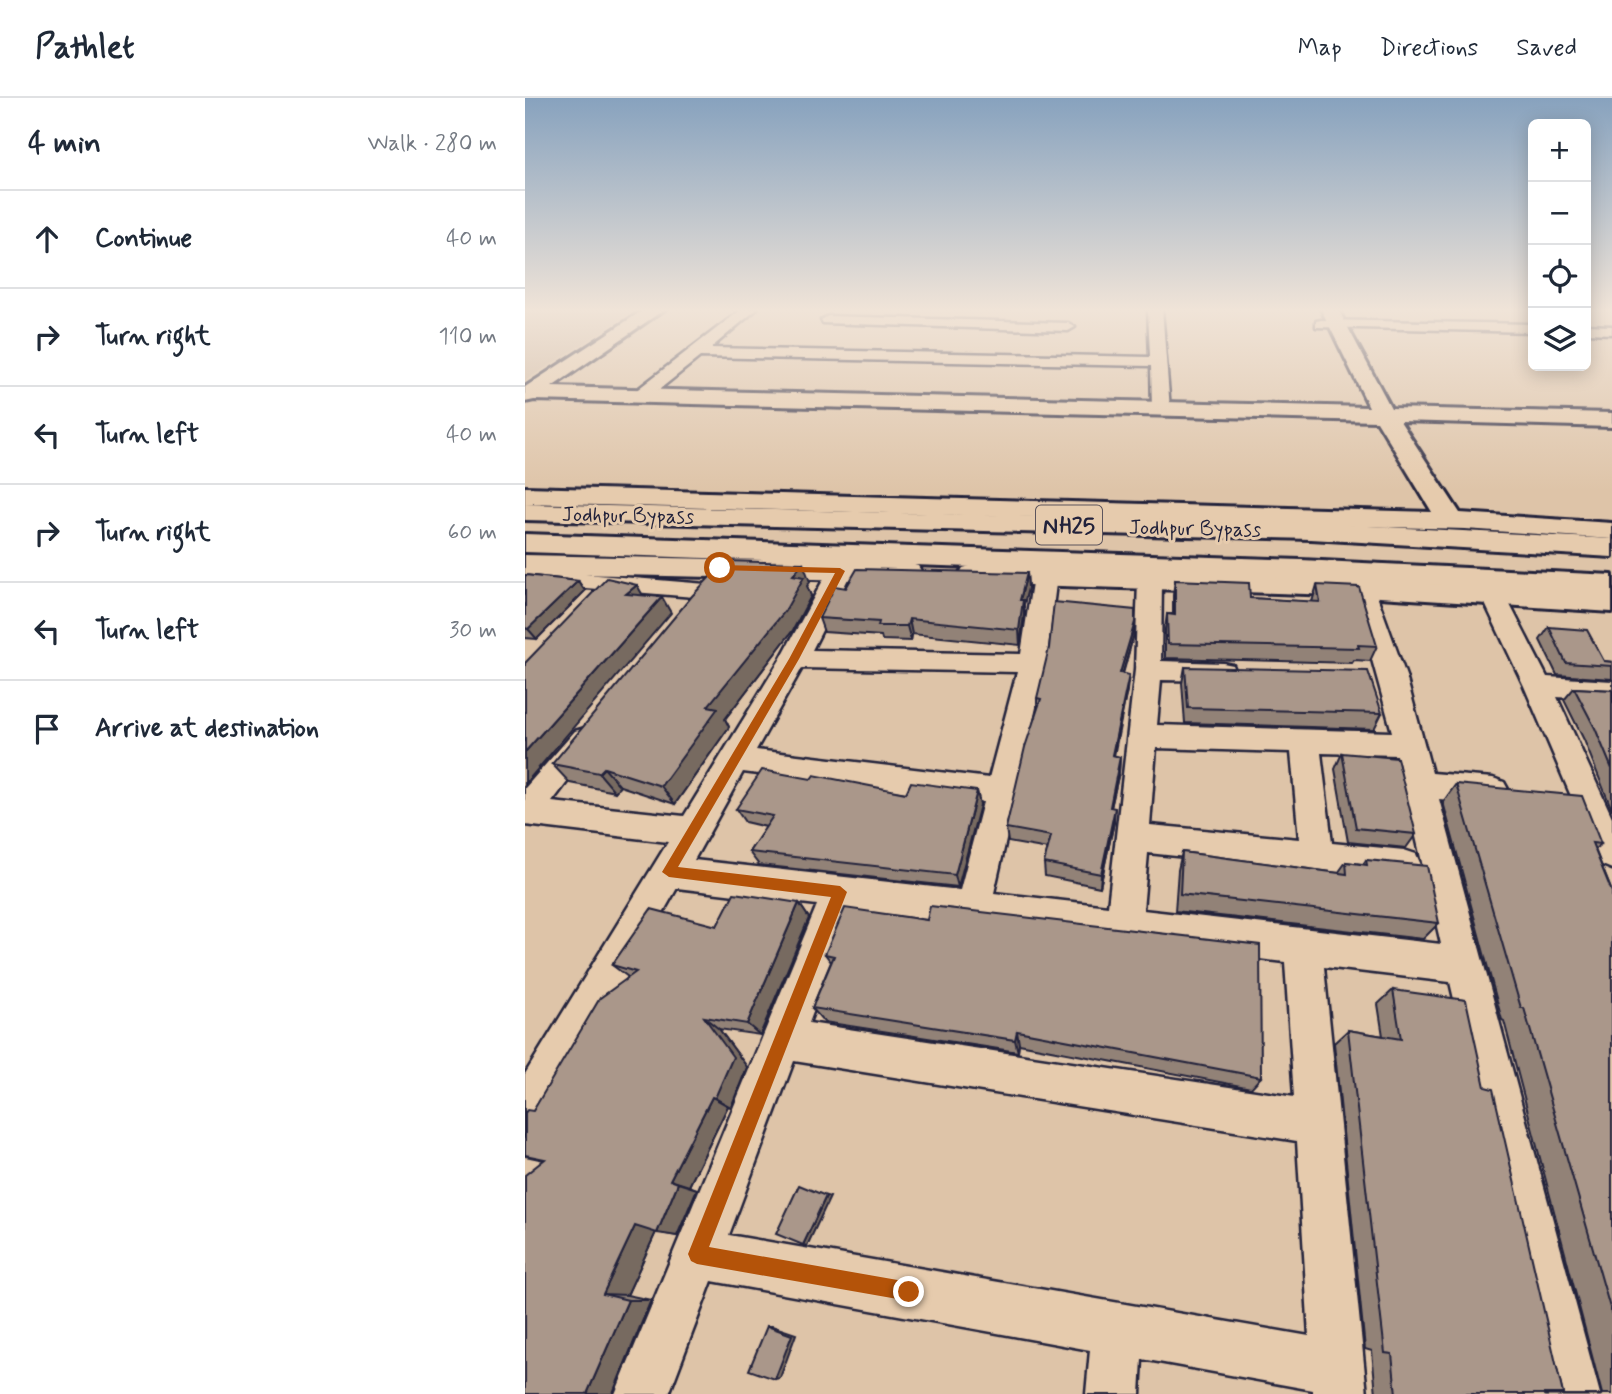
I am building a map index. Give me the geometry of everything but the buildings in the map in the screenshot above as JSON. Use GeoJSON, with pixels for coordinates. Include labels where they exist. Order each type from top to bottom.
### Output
{"type":"FeatureCollection","features":[{"type":"Feature","properties":{"kind":"main road"},"geometry":{"type":"LineString","coordinates":[[526,393],[560,369]]}},
{"type":"Feature","properties":{"kind":"main road"},"geometry":{"type":"LineString","coordinates":[[526,393],[563,369]]}},
{"type":"Feature","properties":{"kind":"main road"},"geometry":{"type":"LineString","coordinates":[[1351,369],[1374,416],[1389,463]]}},
{"type":"Feature","properties":{"kind":"main road"},"geometry":{"type":"LineString","coordinates":[[526,393],[1161,409],[1612,425]]}},
{"type":"Feature","properties":{"kind":"main road"},"geometry":{"type":"LineString","coordinates":[[526,393],[1612,420]]}},
{"type":"Feature","properties":{"kind":"main road"},"geometry":{"type":"LineString","coordinates":[[1374,416],[1451,520]]}},
{"type":"Feature","properties":{"kind":"main road"},"geometry":{"type":"LineString","coordinates":[[525,495],[1416,508],[1451,520],[1612,531]]}},
{"type":"Feature","properties":{"kind":"main road","name":"Jodhpur Bypass"},"geometry":{"type":"LineString","coordinates":[[525,513],[1311,531],[1612,548]]}},
{"type":"Feature","properties":{"kind":"main road"},"geometry":{"type":"LineString","coordinates":[[525,543],[1338,570],[1612,584]]}},
{"type":"Feature","properties":{"kind":"main road"},"geometry":{"type":"LineString","coordinates":[[525,564],[705,590],[840,571],[1364,587],[1612,602]]}},
{"type":"Feature","properties":{"kind":"street"},"geometry":{"type":"LineString","coordinates":[[640,396],[674,369]]}},
{"type":"Feature","properties":{"kind":"street"},"geometry":{"type":"LineString","coordinates":[[1158,369],[1161,409]]}},
{"type":"Feature","properties":{"kind":"street"},"geometry":{"type":"LineString","coordinates":[[525,1115],[794,659],[840,571]]}},
{"type":"Feature","properties":{"kind":"street"},"geometry":{"type":"LineString","coordinates":[[525,576],[705,590]]}},
{"type":"Feature","properties":{"kind":"street"},"geometry":{"type":"LineString","coordinates":[[973,908],[1033,663],[1045,576]]}},
{"type":"Feature","properties":{"kind":"street"},"geometry":{"type":"LineString","coordinates":[[1124,925],[1147,670],[1150,581]]}},
{"type":"Feature","properties":{"kind":"street"},"geometry":{"type":"LineString","coordinates":[[591,603],[610,583]]}},
{"type":"Feature","properties":{"kind":"street"},"geometry":{"type":"LineString","coordinates":[[1364,587],[1378,675],[1408,744],[1573,1394]]}},
{"type":"Feature","properties":{"kind":"street"},"geometry":{"type":"LineString","coordinates":[[1493,595],[1538,686],[1612,854]]}},
{"type":"Feature","properties":{"kind":"street"},"geometry":{"type":"LineString","coordinates":[[794,659],[1033,663]]}},
{"type":"Feature","properties":{"kind":"street"},"geometry":{"type":"LineString","coordinates":[[1147,670],[1243,672]]}},
{"type":"Feature","properties":{"kind":"street"},"geometry":{"type":"LineString","coordinates":[[1538,686],[1612,691]]}},
{"type":"Feature","properties":{"kind":"street"},"geometry":{"type":"LineString","coordinates":[[525,812],[602,717]]}},
{"type":"Feature","properties":{"kind":"street"},"geometry":{"type":"LineString","coordinates":[[1141,736],[1408,744]]}},
{"type":"Feature","properties":{"kind":"street"},"geometry":{"type":"LineString","coordinates":[[1305,741],[1317,856]]}},
{"type":"Feature","properties":{"kind":"street"},"geometry":{"type":"LineString","coordinates":[[735,759],[1002,792]]}},
{"type":"Feature","properties":{"kind":"street"},"geometry":{"type":"LineString","coordinates":[[1418,784],[1588,800]]}},
{"type":"Feature","properties":{"kind":"street"},"geometry":{"type":"LineString","coordinates":[[525,812],[692,831]]}},
{"type":"Feature","properties":{"kind":"street"},"geometry":{"type":"LineString","coordinates":[[1132,836],[1439,869]]}},
{"type":"Feature","properties":{"kind":"street"},"geometry":{"type":"LineString","coordinates":[[669,872],[1463,965]]}},
{"type":"Feature","properties":{"kind":"street"},"geometry":{"type":"LineString","coordinates":[[642,1394],[840,892]]}},
{"type":"Feature","properties":{"kind":"street"},"geometry":{"type":"LineString","coordinates":[[697,1254],[1118,1329],[1339,1381],[1303,946]]}},
{"type":"Feature","properties":{"kind":"street"},"geometry":{"type":"LineString","coordinates":[[782,1039],[1317,1122]]}},
{"type":"Feature","properties":{"kind":"street"},"geometry":{"type":"LineString","coordinates":[[1113,1394],[1118,1329]]}},
{"type":"Feature","properties":{"kind":"shaded area"},"geometry":{"type":"Polygon","coordinates":[[[525,369],[543,369],[525,381],[525,369]]]}},
{"type":"Feature","properties":{"kind":"route"},"geometry":{"type":"LineString","coordinates":[[720,568],[840,571],[794,659],[669,872],[840,892],[697,1254],[909,1292]]}}]}
